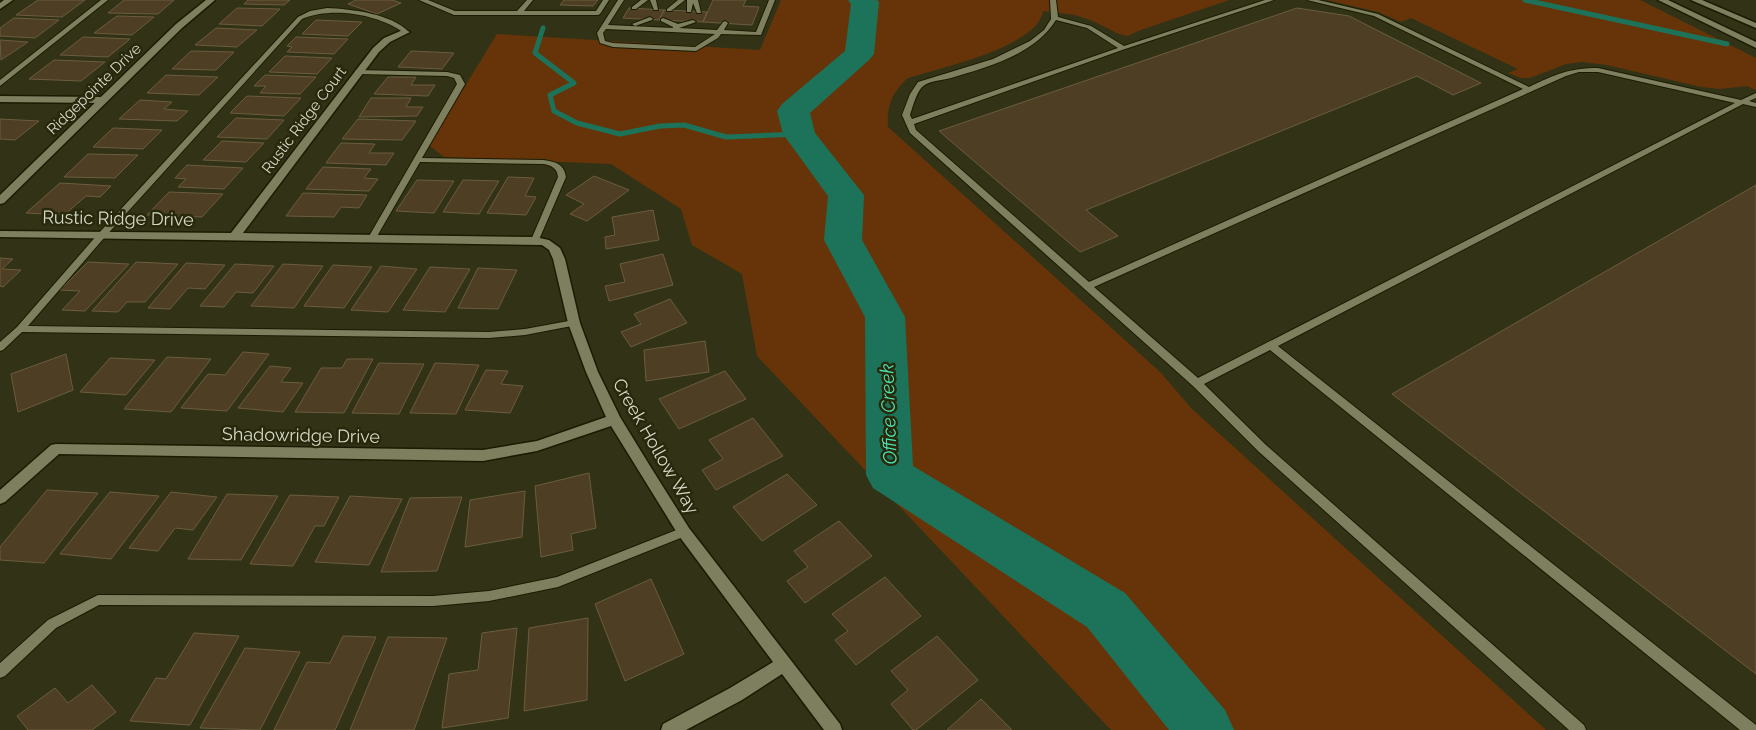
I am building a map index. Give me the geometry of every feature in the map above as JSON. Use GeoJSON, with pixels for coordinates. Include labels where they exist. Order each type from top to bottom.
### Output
{"type":"FeatureCollection","features":[{"type":"Feature","properties":{"kind":"street"},"geometry":{"type":"LineString","coordinates":[[0,7],[9,0]]}},
{"type":"Feature","properties":{"kind":"street","name":"Ridgepointe Drive"},"geometry":{"type":"LineString","coordinates":[[0,201],[179,26],[211,0]]}},
{"type":"Feature","properties":{"kind":"street"},"geometry":{"type":"LineString","coordinates":[[1662,0],[1756,45]]}},
{"type":"Feature","properties":{"kind":"street"},"geometry":{"type":"LineString","coordinates":[[1695,0],[1756,26]]}},
{"type":"Feature","properties":{"kind":"street","name":"Rustic Ridge Court"},"geometry":{"type":"LineString","coordinates":[[235,236],[376,50],[387,40],[406,32]]}},
{"type":"Feature","properties":{"kind":"street"},"geometry":{"type":"LineString","coordinates":[[0,99],[102,100]]}},
{"type":"Feature","properties":{"kind":"street","name":"Rustic Ridge Drive"},"geometry":{"type":"LineString","coordinates":[[0,234],[235,236]]}},
{"type":"Feature","properties":{"kind":"street","name":"Creek Hollow Way"},"geometry":{"type":"LineString","coordinates":[[235,236],[535,240],[545,242],[554,248],[559,259],[574,323],[592,372],[614,419],[684,532],[834,730]]}},
{"type":"Feature","properties":{"kind":"street","name":"Shadowridge Drive"},"geometry":{"type":"LineString","coordinates":[[0,498],[56,449],[436,456],[489,455],[527,449],[573,436],[614,419]]}},
{"type":"Feature","properties":{"kind":"street"},"geometry":{"type":"LineString","coordinates":[[669,730],[736,694],[783,664]]}},
{"type":"Feature","properties":{"kind":"lane"},"geometry":{"type":"LineString","coordinates":[[0,84],[105,0]]}},
{"type":"Feature","properties":{"kind":"lane"},"geometry":{"type":"LineString","coordinates":[[422,0],[454,13],[598,13],[606,0]]}},
{"type":"Feature","properties":{"kind":"lane"},"geometry":{"type":"LineString","coordinates":[[520,13],[530,0]]}},
{"type":"Feature","properties":{"kind":"lane"},"geometry":{"type":"LineString","coordinates":[[621,0],[600,33],[602,42],[613,45],[696,49],[707,44],[720,33],[725,23]]}},
{"type":"Feature","properties":{"kind":"lane"},"geometry":{"type":"LineString","coordinates":[[634,8],[645,0]]}},
{"type":"Feature","properties":{"kind":"lane"},"geometry":{"type":"LineString","coordinates":[[645,9],[649,0]]}},
{"type":"Feature","properties":{"kind":"lane"},"geometry":{"type":"LineString","coordinates":[[653,0],[656,9]]}},
{"type":"Feature","properties":{"kind":"lane"},"geometry":{"type":"LineString","coordinates":[[669,10],[684,0]]}},
{"type":"Feature","properties":{"kind":"lane"},"geometry":{"type":"LineString","coordinates":[[678,10],[684,0]]}},
{"type":"Feature","properties":{"kind":"lane"},"geometry":{"type":"LineString","coordinates":[[689,11],[690,0]]}},
{"type":"Feature","properties":{"kind":"lane"},"geometry":{"type":"LineString","coordinates":[[695,0],[699,12]]}},
{"type":"Feature","properties":{"kind":"lane"},"geometry":{"type":"LineString","coordinates":[[604,27],[635,24],[674,26],[720,33],[759,34],[772,0]]}},
{"type":"Feature","properties":{"kind":"lane"},"geometry":{"type":"LineString","coordinates":[[1053,0],[1055,18],[1043,35],[1023,49],[921,84],[914,94],[906,115],[913,131],[1197,383],[1262,448],[1579,730]]}},
{"type":"Feature","properties":{"kind":"lane"},"geometry":{"type":"LineString","coordinates":[[909,123],[1123,48],[1271,0]]}},
{"type":"Feature","properties":{"kind":"lane"},"geometry":{"type":"LineString","coordinates":[[1310,0],[1376,15],[1530,90]]}},
{"type":"Feature","properties":{"kind":"lane"},"geometry":{"type":"LineString","coordinates":[[0,348],[20,329],[101,236],[300,18],[316,12],[340,11],[388,22],[400,26],[406,32]]}},
{"type":"Feature","properties":{"kind":"lane"},"geometry":{"type":"LineString","coordinates":[[628,18],[635,24]]}},
{"type":"Feature","properties":{"kind":"lane"},"geometry":{"type":"LineString","coordinates":[[1055,18],[1089,27],[1123,48]]}},
{"type":"Feature","properties":{"kind":"lane"},"geometry":{"type":"LineString","coordinates":[[635,24],[650,19]]}},
{"type":"Feature","properties":{"kind":"lane"},"geometry":{"type":"LineString","coordinates":[[664,20],[674,26],[693,22]]}},
{"type":"Feature","properties":{"kind":"lane"},"geometry":{"type":"LineString","coordinates":[[674,26],[684,21]]}},
{"type":"Feature","properties":{"kind":"lane"},"geometry":{"type":"LineString","coordinates":[[1088,286],[1563,74],[1579,70],[1598,70],[1756,105]]}},
{"type":"Feature","properties":{"kind":"lane"},"geometry":{"type":"LineString","coordinates":[[359,72],[447,74],[460,80],[461,84],[372,238]]}},
{"type":"Feature","properties":{"kind":"lane"},"geometry":{"type":"LineString","coordinates":[[1197,383],[1756,95]]}},
{"type":"Feature","properties":{"kind":"lane"},"geometry":{"type":"LineString","coordinates":[[418,160],[544,162],[558,166],[562,170],[562,177],[535,240]]}},
{"type":"Feature","properties":{"kind":"lane"},"geometry":{"type":"LineString","coordinates":[[20,329],[489,335],[524,332],[574,323]]}},
{"type":"Feature","properties":{"kind":"lane"},"geometry":{"type":"LineString","coordinates":[[1270,345],[1751,730]]}},
{"type":"Feature","properties":{"kind":"lane"},"geometry":{"type":"LineString","coordinates":[[0,672],[52,624],[98,600],[434,601],[489,596],[558,582],[684,532]]}},
{"type":"Feature","properties":{"kind":"shaded area"},"geometry":{"type":"Polygon","coordinates":[[[781,0],[1229,0],[1128,36],[1075,15],[1043,11],[1037,24],[1024,35],[1006,45],[963,62],[908,78],[898,88],[889,106],[888,127],[1161,373],[1191,408],[1546,730],[1111,730],[757,356],[742,274],[692,245],[681,209],[611,164],[444,157],[429,145],[497,34],[760,50],[781,0]]]}},
{"type":"Feature","properties":{"kind":"shaded area"},"geometry":{"type":"Polygon","coordinates":[[[1327,0],[1640,0],[1756,58],[1756,90],[1747,86],[1719,89],[1701,87],[1607,65],[1582,62],[1566,64],[1530,78],[1521,78],[1508,73],[1518,69],[1411,18],[1401,22],[1378,12],[1327,0]]]}},
{"type":"Feature","properties":{"kind":"building"},"geometry":{"type":"Polygon","coordinates":[[[38,0],[85,0],[62,17],[16,15],[38,0]]]}},
{"type":"Feature","properties":{"kind":"building"},"geometry":{"type":"Polygon","coordinates":[[[124,0],[174,0],[158,14],[108,13],[124,0]]]}},
{"type":"Feature","properties":{"kind":"building"},"geometry":{"type":"Polygon","coordinates":[[[248,0],[290,0],[284,5],[244,4],[248,0]]]}},
{"type":"Feature","properties":{"kind":"building"},"geometry":{"type":"Polygon","coordinates":[[[356,0],[392,0],[401,3],[377,14],[348,4],[356,0]]]}},
{"type":"Feature","properties":{"kind":"building"},"geometry":{"type":"Polygon","coordinates":[[[564,0],[598,0],[593,6],[560,5],[564,0]]]}},
{"type":"Feature","properties":{"kind":"building"},"geometry":{"type":"Polygon","coordinates":[[[713,0],[746,0],[743,6],[759,7],[752,25],[703,22],[713,0]]]}},
{"type":"Feature","properties":{"kind":"building"},"geometry":{"type":"Polygon","coordinates":[[[237,8],[280,9],[262,26],[219,24],[237,8]]]}},
{"type":"Feature","properties":{"kind":"building"},"geometry":{"type":"Polygon","coordinates":[[[629,8],[664,10],[659,20],[623,18],[629,8]]]}},
{"type":"Feature","properties":{"kind":"building"},"geometry":{"type":"Polygon","coordinates":[[[1297,8],[1349,16],[1481,83],[1453,95],[1417,76],[1086,210],[1118,236],[1080,252],[939,131],[1297,8]]]}},
{"type":"Feature","properties":{"kind":"building"},"geometry":{"type":"Polygon","coordinates":[[[664,10],[707,12],[703,22],[659,20],[664,10]]]}},
{"type":"Feature","properties":{"kind":"building"},"geometry":{"type":"Polygon","coordinates":[[[117,16],[154,17],[132,35],[94,33],[117,16]]]}},
{"type":"Feature","properties":{"kind":"building"},"geometry":{"type":"Polygon","coordinates":[[[14,18],[59,20],[35,38],[0,36],[0,28],[14,18]]]}},
{"type":"Feature","properties":{"kind":"building"},"geometry":{"type":"Polygon","coordinates":[[[316,20],[362,22],[348,36],[302,34],[316,20]]]}},
{"type":"Feature","properties":{"kind":"building"},"geometry":{"type":"Polygon","coordinates":[[[216,28],[257,30],[237,47],[195,45],[216,28]]]}},
{"type":"Feature","properties":{"kind":"building"},"geometry":{"type":"Polygon","coordinates":[[[83,37],[130,39],[108,57],[60,55],[83,37]]]}},
{"type":"Feature","properties":{"kind":"building"},"geometry":{"type":"Polygon","coordinates":[[[296,37],[348,39],[334,54],[287,52],[292,47],[287,46],[296,37]]]}},
{"type":"Feature","properties":{"kind":"building"},"geometry":{"type":"Polygon","coordinates":[[[0,40],[28,42],[1,60],[0,40]]]}},
{"type":"Feature","properties":{"kind":"building"},"geometry":{"type":"Polygon","coordinates":[[[191,51],[234,52],[216,70],[172,69],[191,51]]]}},
{"type":"Feature","properties":{"kind":"building"},"geometry":{"type":"Polygon","coordinates":[[[411,51],[454,53],[442,69],[398,67],[411,51]]]}},
{"type":"Feature","properties":{"kind":"building"},"geometry":{"type":"Polygon","coordinates":[[[285,56],[332,58],[317,74],[269,72],[285,56]]]}},
{"type":"Feature","properties":{"kind":"building"},"geometry":{"type":"Polygon","coordinates":[[[54,60],[105,62],[81,81],[29,79],[54,60]]]}},
{"type":"Feature","properties":{"kind":"building"},"geometry":{"type":"Polygon","coordinates":[[[166,75],[218,77],[199,95],[147,93],[166,75]]]}},
{"type":"Feature","properties":{"kind":"building"},"geometry":{"type":"Polygon","coordinates":[[[265,75],[316,77],[300,94],[260,93],[266,86],[254,86],[265,75]]]}},
{"type":"Feature","properties":{"kind":"building"},"geometry":{"type":"Polygon","coordinates":[[[388,77],[416,77],[411,85],[435,85],[428,96],[374,94],[388,77]]]}},
{"type":"Feature","properties":{"kind":"building"},"geometry":{"type":"Polygon","coordinates":[[[247,96],[301,98],[284,116],[230,113],[247,96]]]}},
{"type":"Feature","properties":{"kind":"building"},"geometry":{"type":"Polygon","coordinates":[[[371,98],[411,98],[406,107],[423,107],[417,116],[359,117],[371,98]]]}},
{"type":"Feature","properties":{"kind":"building"},"geometry":{"type":"Polygon","coordinates":[[[140,100],[172,102],[164,109],[188,111],[177,121],[119,119],[140,100]]]}},
{"type":"Feature","properties":{"kind":"building"},"geometry":{"type":"Polygon","coordinates":[[[236,118],[284,120],[267,139],[217,137],[236,118]]]}},
{"type":"Feature","properties":{"kind":"building"},"geometry":{"type":"Polygon","coordinates":[[[0,119],[39,121],[15,140],[0,139],[0,119]]]}},
{"type":"Feature","properties":{"kind":"building"},"geometry":{"type":"Polygon","coordinates":[[[358,119],[416,121],[402,140],[342,139],[358,119]]]}},
{"type":"Feature","properties":{"kind":"building"},"geometry":{"type":"Polygon","coordinates":[[[113,128],[162,130],[143,149],[93,147],[113,128]]]}},
{"type":"Feature","properties":{"kind":"building"},"geometry":{"type":"Polygon","coordinates":[[[222,141],[264,143],[246,162],[203,160],[222,141]]]}},
{"type":"Feature","properties":{"kind":"building"},"geometry":{"type":"Polygon","coordinates":[[[341,143],[375,144],[369,153],[394,153],[386,165],[326,163],[341,143]]]}},
{"type":"Feature","properties":{"kind":"building"},"geometry":{"type":"Polygon","coordinates":[[[88,154],[138,155],[115,178],[64,177],[88,154]]]}},
{"type":"Feature","properties":{"kind":"building"},"geometry":{"type":"Polygon","coordinates":[[[187,165],[243,168],[224,189],[178,187],[186,179],[175,178],[187,165]]]}},
{"type":"Feature","properties":{"kind":"building"},"geometry":{"type":"Polygon","coordinates":[[[323,167],[371,169],[364,178],[378,179],[369,191],[306,189],[323,167]]]}},
{"type":"Feature","properties":{"kind":"building"},"geometry":{"type":"Polygon","coordinates":[[[594,176],[629,190],[587,221],[570,214],[584,204],[566,195],[594,176]]]}},
{"type":"Feature","properties":{"kind":"building"},"geometry":{"type":"Polygon","coordinates":[[[508,177],[534,178],[525,196],[536,197],[526,215],[487,213],[508,177]]]}},
{"type":"Feature","properties":{"kind":"building"},"geometry":{"type":"Polygon","coordinates":[[[417,180],[454,181],[434,213],[396,211],[417,180]]]}},
{"type":"Feature","properties":{"kind":"building"},"geometry":{"type":"Polygon","coordinates":[[[463,180],[499,181],[479,214],[443,212],[463,180]]]}},
{"type":"Feature","properties":{"kind":"building"},"geometry":{"type":"Polygon","coordinates":[[[60,183],[111,186],[100,197],[86,196],[64,215],[26,213],[60,183]]]}},
{"type":"Feature","properties":{"kind":"building"},"geometry":{"type":"Polygon","coordinates":[[[1756,185],[1756,674],[1392,394],[1756,185]]]}},
{"type":"Feature","properties":{"kind":"building"},"geometry":{"type":"Polygon","coordinates":[[[169,192],[223,194],[202,217],[147,215],[169,192]]]}},
{"type":"Feature","properties":{"kind":"building"},"geometry":{"type":"Polygon","coordinates":[[[303,193],[367,195],[359,208],[341,207],[334,217],[286,216],[303,193]]]}},
{"type":"Feature","properties":{"kind":"building"},"geometry":{"type":"Polygon","coordinates":[[[653,210],[659,240],[606,249],[605,237],[615,235],[612,217],[653,210]]]}},
{"type":"Feature","properties":{"kind":"building"},"geometry":{"type":"Polygon","coordinates":[[[663,254],[673,285],[609,301],[605,286],[625,282],[620,264],[663,254]]]}},
{"type":"Feature","properties":{"kind":"building"},"geometry":{"type":"Polygon","coordinates":[[[0,258],[13,259],[2,269],[21,270],[3,287],[0,286],[0,258]]]}},
{"type":"Feature","properties":{"kind":"building"},"geometry":{"type":"Polygon","coordinates":[[[88,262],[129,264],[85,311],[62,310],[80,291],[60,290],[88,262]]]}},
{"type":"Feature","properties":{"kind":"building"},"geometry":{"type":"Polygon","coordinates":[[[136,262],[178,264],[145,302],[127,302],[118,312],[92,311],[136,262]]]}},
{"type":"Feature","properties":{"kind":"building"},"geometry":{"type":"Polygon","coordinates":[[[186,263],[225,265],[205,289],[188,288],[170,309],[148,308],[186,263]]]}},
{"type":"Feature","properties":{"kind":"building"},"geometry":{"type":"Polygon","coordinates":[[[235,264],[274,266],[253,293],[236,292],[224,307],[200,306],[235,264]]]}},
{"type":"Feature","properties":{"kind":"building"},"geometry":{"type":"Polygon","coordinates":[[[283,264],[323,266],[294,308],[251,306],[283,264]]]}},
{"type":"Feature","properties":{"kind":"building"},"geometry":{"type":"Polygon","coordinates":[[[333,265],[372,267],[344,308],[304,306],[333,265]]]}},
{"type":"Feature","properties":{"kind":"building"},"geometry":{"type":"Polygon","coordinates":[[[381,266],[417,269],[388,312],[351,310],[381,266]]]}},
{"type":"Feature","properties":{"kind":"building"},"geometry":{"type":"Polygon","coordinates":[[[430,267],[470,269],[445,312],[403,310],[430,267]]]}},
{"type":"Feature","properties":{"kind":"building"},"geometry":{"type":"Polygon","coordinates":[[[478,268],[517,270],[498,309],[458,308],[478,268]]]}},
{"type":"Feature","properties":{"kind":"building"},"geometry":{"type":"Polygon","coordinates":[[[670,299],[687,323],[631,347],[621,332],[641,324],[634,314],[670,299]]]}},
{"type":"Feature","properties":{"kind":"building"},"geometry":{"type":"Polygon","coordinates":[[[705,341],[709,372],[646,381],[644,350],[705,341]]]}},
{"type":"Feature","properties":{"kind":"building"},"geometry":{"type":"Polygon","coordinates":[[[243,352],[269,354],[227,411],[181,408],[208,374],[225,375],[243,352]]]}},
{"type":"Feature","properties":{"kind":"building"},"geometry":{"type":"Polygon","coordinates":[[[66,354],[73,390],[18,412],[11,374],[66,354]]]}},
{"type":"Feature","properties":{"kind":"building"},"geometry":{"type":"Polygon","coordinates":[[[167,357],[211,359],[171,412],[124,409],[167,357]]]}},
{"type":"Feature","properties":{"kind":"building"},"geometry":{"type":"Polygon","coordinates":[[[110,358],[155,360],[126,395],[80,392],[110,358]]]}},
{"type":"Feature","properties":{"kind":"building"},"geometry":{"type":"Polygon","coordinates":[[[347,359],[373,359],[344,413],[295,412],[321,368],[342,368],[347,359]]]}},
{"type":"Feature","properties":{"kind":"building"},"geometry":{"type":"Polygon","coordinates":[[[379,363],[424,364],[399,414],[352,413],[379,363]]]}},
{"type":"Feature","properties":{"kind":"building"},"geometry":{"type":"Polygon","coordinates":[[[435,363],[479,365],[456,414],[410,413],[435,363]]]}},
{"type":"Feature","properties":{"kind":"building"},"geometry":{"type":"Polygon","coordinates":[[[270,366],[291,368],[281,382],[303,383],[283,412],[238,408],[270,366]]]}},
{"type":"Feature","properties":{"kind":"building"},"geometry":{"type":"Polygon","coordinates":[[[486,370],[508,371],[501,384],[523,386],[510,413],[465,410],[486,370]]]}},
{"type":"Feature","properties":{"kind":"building"},"geometry":{"type":"Polygon","coordinates":[[[725,371],[746,399],[679,429],[659,399],[725,371]]]}},
{"type":"Feature","properties":{"kind":"building"},"geometry":{"type":"Polygon","coordinates":[[[753,418],[783,456],[716,490],[702,470],[723,459],[709,440],[753,418]]]}},
{"type":"Feature","properties":{"kind":"building"},"geometry":{"type":"Polygon","coordinates":[[[589,473],[596,528],[571,534],[573,550],[541,557],[535,486],[589,473]]]}},
{"type":"Feature","properties":{"kind":"building"},"geometry":{"type":"Polygon","coordinates":[[[787,474],[817,505],[762,541],[733,507],[787,474]]]}},
{"type":"Feature","properties":{"kind":"building"},"geometry":{"type":"Polygon","coordinates":[[[47,490],[98,493],[44,563],[0,560],[0,547],[47,490]]]}},
{"type":"Feature","properties":{"kind":"building"},"geometry":{"type":"Polygon","coordinates":[[[525,491],[522,537],[465,547],[470,500],[525,491]]]}},
{"type":"Feature","properties":{"kind":"building"},"geometry":{"type":"Polygon","coordinates":[[[110,492],[159,496],[111,559],[60,554],[110,492]]]}},
{"type":"Feature","properties":{"kind":"building"},"geometry":{"type":"Polygon","coordinates":[[[171,492],[217,497],[193,530],[175,528],[158,551],[129,548],[171,492]]]}},
{"type":"Feature","properties":{"kind":"building"},"geometry":{"type":"Polygon","coordinates":[[[227,494],[278,496],[241,560],[188,559],[227,494]]]}},
{"type":"Feature","properties":{"kind":"building"},"geometry":{"type":"Polygon","coordinates":[[[290,495],[339,497],[324,526],[315,526],[293,566],[250,564],[290,495]]]}},
{"type":"Feature","properties":{"kind":"building"},"geometry":{"type":"Polygon","coordinates":[[[350,496],[402,499],[369,565],[315,562],[350,496]]]}},
{"type":"Feature","properties":{"kind":"building"},"geometry":{"type":"Polygon","coordinates":[[[462,497],[437,571],[381,572],[410,498],[462,497]]]}},
{"type":"Feature","properties":{"kind":"building"},"geometry":{"type":"Polygon","coordinates":[[[839,521],[872,556],[805,603],[787,581],[808,567],[794,551],[839,521]]]}},
{"type":"Feature","properties":{"kind":"building"},"geometry":{"type":"Polygon","coordinates":[[[885,577],[921,616],[856,665],[835,640],[848,631],[832,614],[885,577]]]}},
{"type":"Feature","properties":{"kind":"building"},"geometry":{"type":"Polygon","coordinates":[[[651,579],[684,654],[625,681],[595,604],[651,579]]]}},
{"type":"Feature","properties":{"kind":"building"},"geometry":{"type":"Polygon","coordinates":[[[588,618],[587,700],[524,711],[529,628],[588,618]]]}},
{"type":"Feature","properties":{"kind":"building"},"geometry":{"type":"Polygon","coordinates":[[[517,628],[508,718],[442,728],[449,674],[478,670],[482,633],[517,628]]]}},
{"type":"Feature","properties":{"kind":"building"},"geometry":{"type":"Polygon","coordinates":[[[194,633],[239,636],[190,725],[130,721],[156,678],[166,679],[194,633]]]}},
{"type":"Feature","properties":{"kind":"building"},"geometry":{"type":"Polygon","coordinates":[[[343,636],[376,637],[335,730],[274,730],[307,662],[330,663],[343,636]]]}},
{"type":"Feature","properties":{"kind":"building"},"geometry":{"type":"Polygon","coordinates":[[[937,636],[978,680],[916,730],[913,730],[891,704],[908,690],[891,671],[937,636]]]}},
{"type":"Feature","properties":{"kind":"building"},"geometry":{"type":"Polygon","coordinates":[[[388,637],[447,638],[414,730],[350,730],[388,637]]]}},
{"type":"Feature","properties":{"kind":"building"},"geometry":{"type":"Polygon","coordinates":[[[245,648],[300,652],[260,730],[200,728],[245,648]]]}},
{"type":"Feature","properties":{"kind":"building"},"geometry":{"type":"Polygon","coordinates":[[[92,685],[116,712],[92,730],[28,730],[17,716],[55,688],[68,703],[92,685]]]}},
{"type":"Feature","properties":{"kind":"building"},"geometry":{"type":"Polygon","coordinates":[[[981,699],[1012,730],[947,730],[981,699]]]}},
{"type":"Feature","properties":{"kind":"waterway","name":"Office Creek"},"geometry":{"type":"LineString","coordinates":[[862,0],[865,2],[859,54],[793,111],[799,134],[846,195],[843,240],[885,317],[890,475],[1106,610],[1205,730]]}},
{"type":"Feature","properties":{"kind":"waterway"},"geometry":{"type":"LineString","coordinates":[[1525,0],[1727,44]]}},
{"type":"Feature","properties":{"kind":"waterway"},"geometry":{"type":"LineString","coordinates":[[543,28],[535,53],[574,83],[550,95],[554,111],[577,123],[620,134],[660,126],[684,125],[726,137],[799,134]]}}]}
